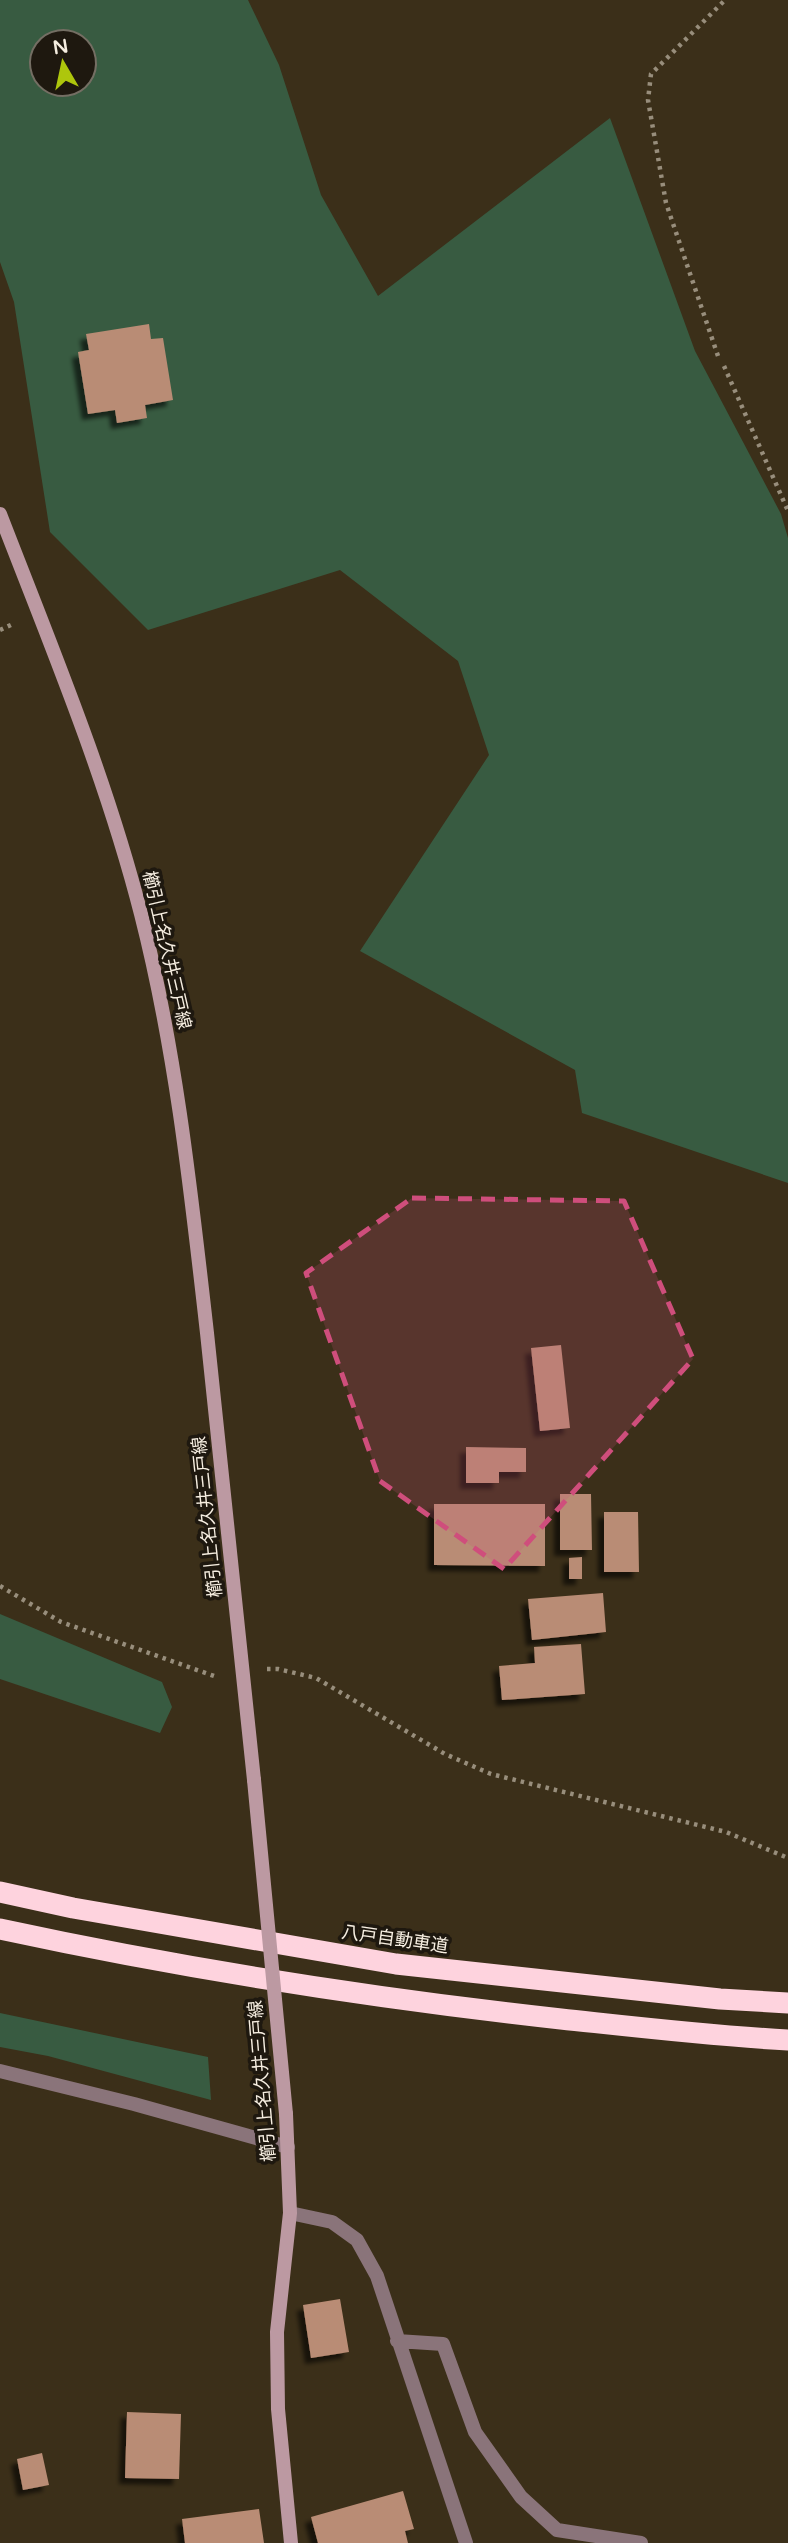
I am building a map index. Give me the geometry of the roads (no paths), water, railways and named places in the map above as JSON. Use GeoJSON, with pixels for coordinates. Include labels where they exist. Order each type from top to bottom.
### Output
{"type":"FeatureCollection","features":[{"type":"Feature","properties":{"kind":"highway","name":"八戸自動車道"},"geometry":{"type":"LineString","coordinates":[[0,1892],[73,1908],[396,1964],[720,1999],[788,2003]]}},
{"type":"Feature","properties":{"kind":"highway"},"geometry":{"type":"LineString","coordinates":[[0,1929],[191,1965],[418,2003],[722,2036],[788,2040]]}},
{"type":"Feature","properties":{"kind":"main road","name":"櫛引上名久井三戸線"},"geometry":{"type":"LineString","coordinates":[[0,514],[118,826],[142,917],[167,1034],[187,1155],[254,1780],[286,2114],[290,2213],[277,2345],[278,2409],[291,2543]]}},
{"type":"Feature","properties":{"kind":"street"},"geometry":{"type":"LineString","coordinates":[[0,2071],[134,2104],[288,2147]]}},
{"type":"Feature","properties":{"kind":"street"},"geometry":{"type":"LineString","coordinates":[[290,2213],[332,2222],[357,2240],[377,2276],[466,2543]]}},
{"type":"Feature","properties":{"kind":"street"},"geometry":{"type":"LineString","coordinates":[[397,2341],[443,2344],[475,2432],[521,2497],[557,2530],[641,2543]]}}]}
